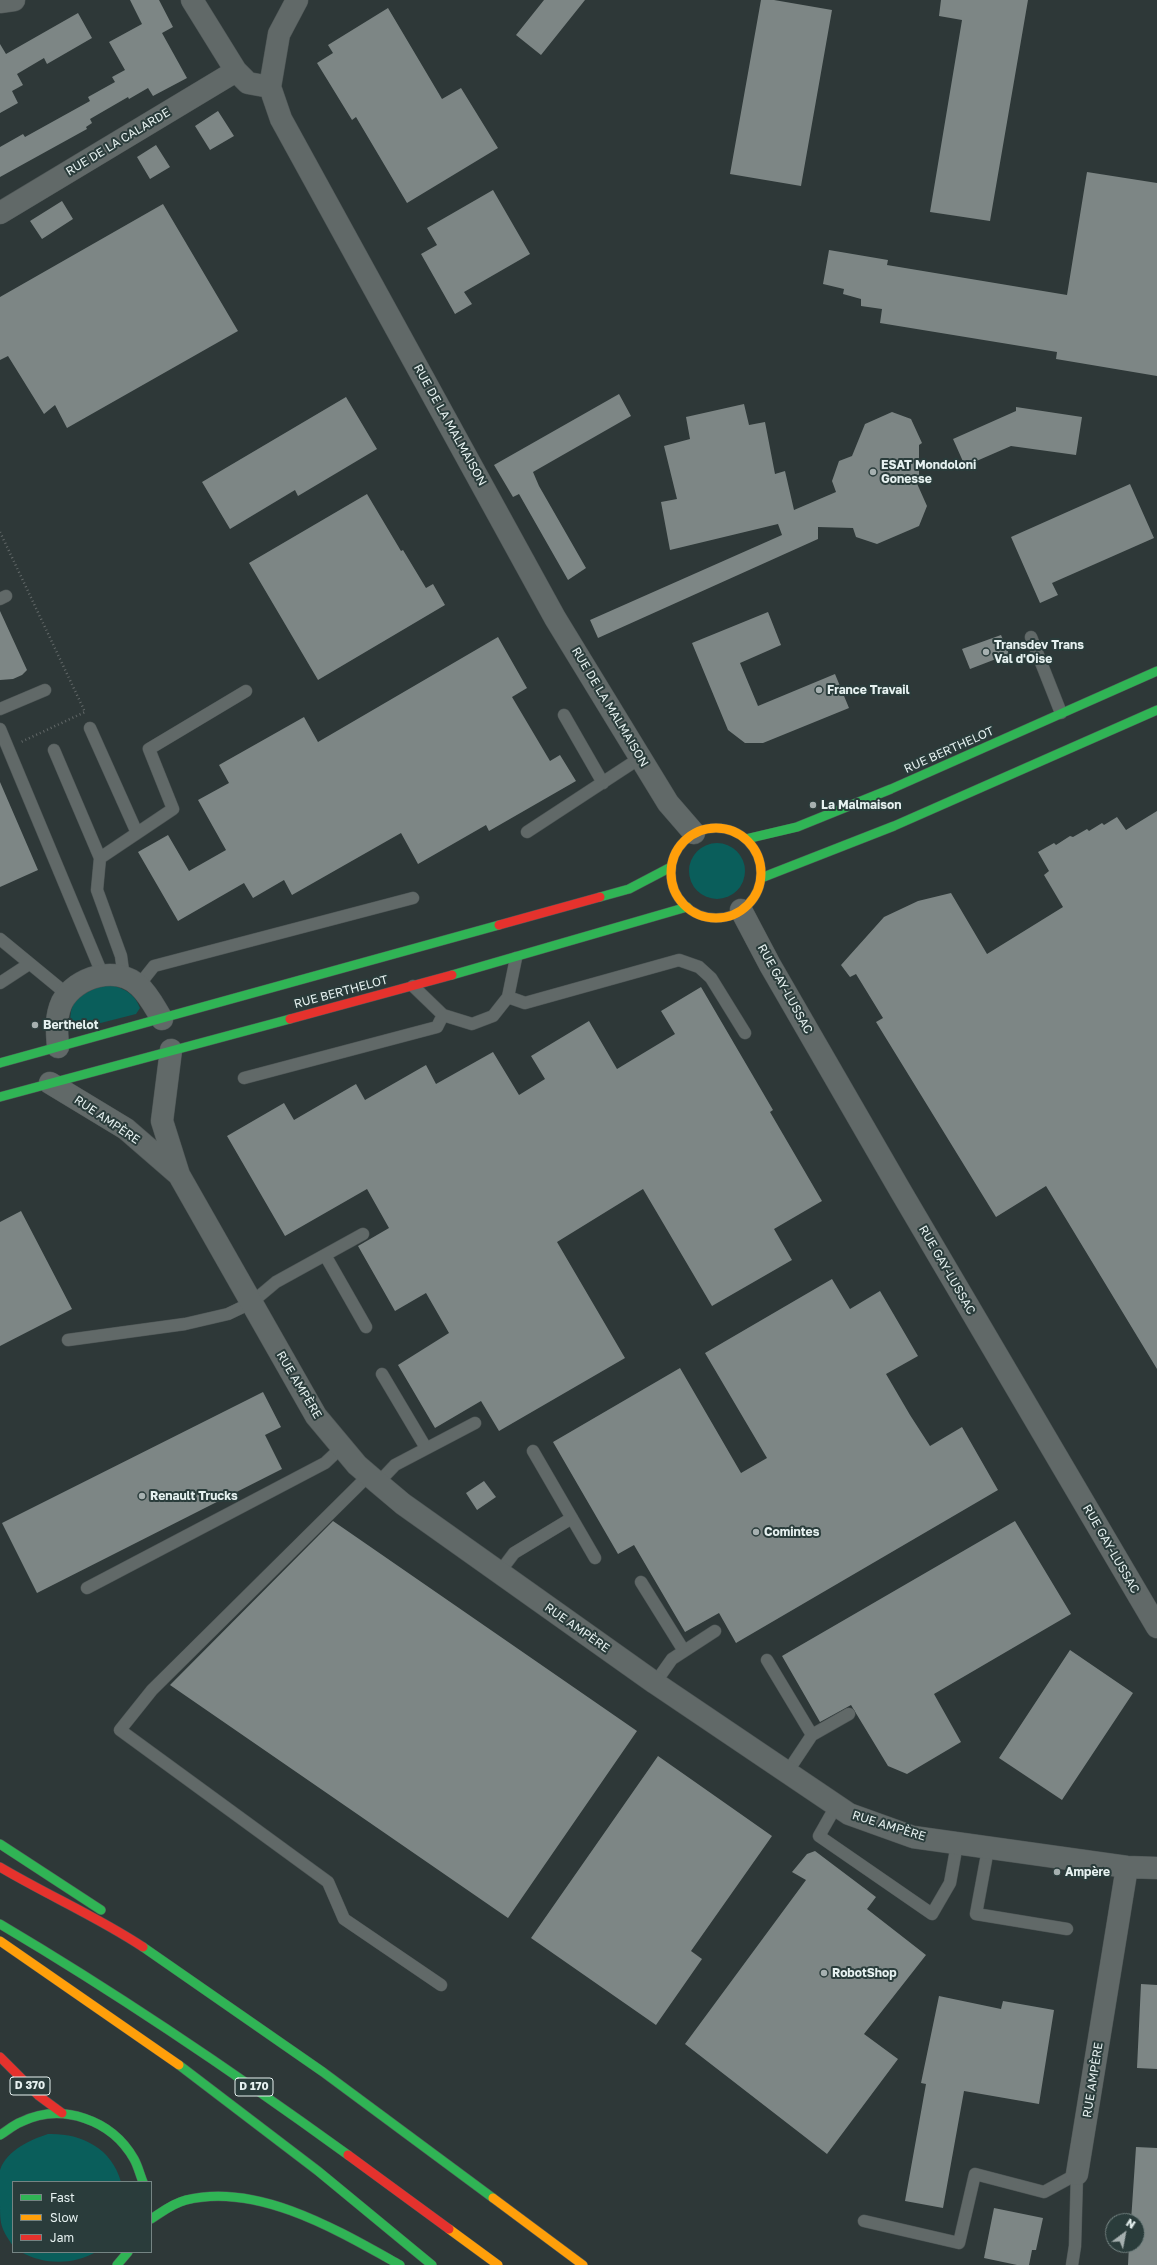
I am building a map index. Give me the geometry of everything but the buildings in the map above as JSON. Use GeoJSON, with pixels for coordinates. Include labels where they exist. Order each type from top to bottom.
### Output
{"type":"FeatureCollection","features":[{"type":"Feature","properties":{"kind":"main road","name":"RUE BERTHELOT"},"geometry":{"type":"LineString","coordinates":[[746,839],[798,827],[891,789],[1157,671]]}},
{"type":"Feature","properties":{"kind":"main road"},"geometry":{"type":"LineString","coordinates":[[761,878],[894,826],[1157,710]]}},
{"type":"Feature","properties":{"kind":"main road"},"geometry":{"type":"LineString","coordinates":[[712,828],[724,828],[736,832],[746,839],[754,849],[760,860],[761,878],[756,894],[741,910],[719,918],[708,917],[687,907],[674,888],[672,866],[675,855],[681,845],[694,833],[712,828]]}},
{"type":"Feature","properties":{"kind":"main road","name":"RUE BERTHELOT"},"geometry":{"type":"LineString","coordinates":[[0,1063],[630,889],[672,866]]}},
{"type":"Feature","properties":{"kind":"main road","name":"RUE BERTHELOT"},"geometry":{"type":"LineString","coordinates":[[0,1097],[516,958],[687,907]]}},
{"type":"Feature","properties":{"kind":"main road"},"geometry":{"type":"LineString","coordinates":[[0,1844],[99,1907],[123,1934]]}},
{"type":"Feature","properties":{"kind":"main road"},"geometry":{"type":"LineString","coordinates":[[0,1866],[40,1891],[123,1934],[323,2072],[583,2265]]}},
{"type":"Feature","properties":{"kind":"main road","name":"D 170"},"geometry":{"type":"LineString","coordinates":[[0,1924],[62,1960],[148,2014],[258,2090],[498,2265]]}},
{"type":"Feature","properties":{"kind":"main road"},"geometry":{"type":"LineString","coordinates":[[0,1941],[179,2064],[318,2171],[432,2265]]}},
{"type":"Feature","properties":{"kind":"main road","name":"D 370"},"geometry":{"type":"LineString","coordinates":[[0,2057],[39,2096],[62,2113]]}},
{"type":"Feature","properties":{"kind":"main road"},"geometry":{"type":"LineString","coordinates":[[0,2135],[27,2119],[62,2113],[94,2121],[113,2133],[135,2160],[143,2181]]}},
{"type":"Feature","properties":{"kind":"main road"},"geometry":{"type":"LineString","coordinates":[[152,2218],[175,2205],[198,2198],[217,2197],[256,2200],[310,2218],[400,2265]]}},
{"type":"Feature","properties":{"kind":"main road"},"geometry":{"type":"LineString","coordinates":[[117,2265],[127,2253]]}},
{"type":"Feature","properties":{"kind":"street"},"geometry":{"type":"LineString","coordinates":[[0,2],[14,0]]}},
{"type":"Feature","properties":{"kind":"street"},"geometry":{"type":"LineString","coordinates":[[192,0],[236,71],[248,83],[270,87]]}},
{"type":"Feature","properties":{"kind":"street","name":"RUE DE LA MALMAISON"},"geometry":{"type":"LineString","coordinates":[[297,0],[279,34],[270,87],[281,118],[555,618],[668,803],[694,833]]}},
{"type":"Feature","properties":{"kind":"street","name":"RUE DE LA CALARDE"},"geometry":{"type":"LineString","coordinates":[[0,213],[236,71]]}},
{"type":"Feature","properties":{"kind":"street","name":"RUE GAY-LUSSAC"},"geometry":{"type":"LineString","coordinates":[[741,910],[770,965],[900,1190],[1157,1627]]}},
{"type":"Feature","properties":{"kind":"street"},"geometry":{"type":"LineString","coordinates":[[58,1047],[56,1026],[62,1002],[77,985],[89,978],[122,980],[162,1019]]}},
{"type":"Feature","properties":{"kind":"street","name":"RUE AMPÈRE"},"geometry":{"type":"LineString","coordinates":[[171,1050],[162,1121],[179,1175],[316,1416],[342,1447],[374,1479],[403,1504],[655,1683],[786,1774],[848,1814],[914,1837],[988,1849],[1127,1867],[1157,1868]]}},
{"type":"Feature","properties":{"kind":"street","name":"RUE AMPÈRE"},"geometry":{"type":"LineString","coordinates":[[50,1083],[126,1129],[179,1175]]}},
{"type":"Feature","properties":{"kind":"street","name":"RUE AMPÈRE"},"geometry":{"type":"LineString","coordinates":[[1077,2174],[1127,1867]]}},
{"type":"Feature","properties":{"kind":"lane"},"geometry":{"type":"LineString","coordinates":[[1031,637],[1061,713]]}},
{"type":"Feature","properties":{"kind":"lane"},"geometry":{"type":"LineString","coordinates":[[0,709],[45,690]]}},
{"type":"Feature","properties":{"kind":"lane"},"geometry":{"type":"LineString","coordinates":[[100,858],[173,809],[149,749],[246,691]]}},
{"type":"Feature","properties":{"kind":"lane"},"geometry":{"type":"LineString","coordinates":[[564,715],[602,783]]}},
{"type":"Feature","properties":{"kind":"lane"},"geometry":{"type":"LineString","coordinates":[[90,728],[137,833]]}},
{"type":"Feature","properties":{"kind":"lane"},"geometry":{"type":"LineString","coordinates":[[0,729],[122,980]]}},
{"type":"Feature","properties":{"kind":"lane"},"geometry":{"type":"LineString","coordinates":[[54,750],[100,858],[97,890],[121,956],[122,980]]}},
{"type":"Feature","properties":{"kind":"lane"},"geometry":{"type":"LineString","coordinates":[[527,832],[640,758]]}},
{"type":"Feature","properties":{"kind":"lane"},"geometry":{"type":"LineString","coordinates":[[122,980],[154,966],[413,898]]}},
{"type":"Feature","properties":{"kind":"lane"},"geometry":{"type":"LineString","coordinates":[[0,939],[68,995]]}},
{"type":"Feature","properties":{"kind":"lane"},"geometry":{"type":"LineString","coordinates":[[413,986],[443,1015],[472,1024],[493,1016],[508,997],[516,958]]}},
{"type":"Feature","properties":{"kind":"lane"},"geometry":{"type":"LineString","coordinates":[[508,997],[525,1003],[679,960],[699,967],[711,978],[745,1033]]}},
{"type":"Feature","properties":{"kind":"lane"},"geometry":{"type":"LineString","coordinates":[[0,983],[29,964]]}},
{"type":"Feature","properties":{"kind":"lane"},"geometry":{"type":"LineString","coordinates":[[244,1078],[437,1027],[443,1015]]}},
{"type":"Feature","properties":{"kind":"lane"},"geometry":{"type":"LineString","coordinates":[[68,1340],[185,1324],[228,1314],[251,1303],[276,1282],[363,1234]]}},
{"type":"Feature","properties":{"kind":"lane"},"geometry":{"type":"LineString","coordinates":[[325,1255],[366,1327]]}},
{"type":"Feature","properties":{"kind":"lane"},"geometry":{"type":"LineString","coordinates":[[382,1374],[426,1448]]}},
{"type":"Feature","properties":{"kind":"lane"},"geometry":{"type":"LineString","coordinates":[[441,1985],[344,1919],[328,1882],[120,1730],[152,1690],[374,1479],[395,1464],[475,1423]]}},
{"type":"Feature","properties":{"kind":"lane"},"geometry":{"type":"LineString","coordinates":[[87,1588],[325,1463],[342,1447]]}},
{"type":"Feature","properties":{"kind":"lane"},"geometry":{"type":"LineString","coordinates":[[533,1451],[595,1558]]}},
{"type":"Feature","properties":{"kind":"lane"},"geometry":{"type":"LineString","coordinates":[[499,1573],[514,1553],[572,1518]]}},
{"type":"Feature","properties":{"kind":"lane"},"geometry":{"type":"LineString","coordinates":[[641,1582],[684,1651]]}},
{"type":"Feature","properties":{"kind":"lane"},"geometry":{"type":"LineString","coordinates":[[655,1683],[672,1659],[715,1631]]}},
{"type":"Feature","properties":{"kind":"lane"},"geometry":{"type":"LineString","coordinates":[[768,1660],[812,1735]]}},
{"type":"Feature","properties":{"kind":"lane"},"geometry":{"type":"LineString","coordinates":[[786,1774],[812,1735],[849,1714]]}},
{"type":"Feature","properties":{"kind":"lane"},"geometry":{"type":"LineString","coordinates":[[836,1806],[820,1836],[932,1914],[950,1883],[957,1844]]}},
{"type":"Feature","properties":{"kind":"lane"},"geometry":{"type":"LineString","coordinates":[[988,1849],[976,1914],[1067,1929]]}},
{"type":"Feature","properties":{"kind":"lane"},"geometry":{"type":"LineString","coordinates":[[864,2221],[958,2243],[975,2174],[1044,2192],[1077,2174]]}},
{"type":"Feature","properties":{"kind":"lane"},"geometry":{"type":"LineString","coordinates":[[1072,2265],[1075,2246],[1077,2174]]}},
{"type":"Feature","properties":{"kind":"path"},"geometry":{"type":"LineString","coordinates":[[0,532],[85,712],[8,748]]}},
{"type":"Feature","properties":{"kind":"shaded area"},"geometry":{"type":"Polygon","coordinates":[[[717,843],[728,846],[737,851],[742,860],[745,871],[742,882],[737,891],[728,896],[717,899],[706,896],[697,891],[692,882],[689,871],[692,860],[697,851],[706,846],[717,843]]]}},
{"type":"Feature","properties":{"kind":"shaded area"},"geometry":{"type":"Polygon","coordinates":[[[107,984],[123,989],[135,998],[140,1008],[136,1014],[77,1029],[71,1026],[70,1016],[72,1008],[79,997],[107,984]]]}},
{"type":"Feature","properties":{"kind":"shaded area"},"geometry":{"type":"Polygon","coordinates":[[[48,2134],[60,2134],[72,2136],[94,2145],[110,2160],[117,2170],[121,2181],[12,2181],[12,2244],[5,2234],[1,2220],[0,2170],[3,2163],[14,2151],[34,2139],[48,2134]]]}},
{"type":"Feature","properties":{"kind":"shaded area"},"geometry":{"type":"Polygon","coordinates":[[[23,2253],[94,2253],[78,2259],[58,2262],[30,2256],[23,2253]]]}},
{"type":"Feature","properties":{"kind":"traffic: fast"},"geometry":{"type":"LineString","coordinates":[[746,839],[797,827],[891,789],[1157,671]]}},
{"type":"Feature","properties":{"kind":"traffic: fast"},"geometry":{"type":"LineString","coordinates":[[761,878],[894,826],[1157,710]]}},
{"type":"Feature","properties":{"kind":"traffic: fast"},"geometry":{"type":"LineString","coordinates":[[600,897],[629,889],[671,867]]}},
{"type":"Feature","properties":{"kind":"traffic: fast"},"geometry":{"type":"LineString","coordinates":[[452,975],[687,907]]}},
{"type":"Feature","properties":{"kind":"traffic: fast"},"geometry":{"type":"LineString","coordinates":[[0,1063],[499,925]]}},
{"type":"Feature","properties":{"kind":"traffic: fast"},"geometry":{"type":"LineString","coordinates":[[0,1097],[290,1019]]}},
{"type":"Feature","properties":{"kind":"traffic: fast"},"geometry":{"type":"LineString","coordinates":[[0,1844],[101,1910]]}},
{"type":"Feature","properties":{"kind":"traffic: fast"},"geometry":{"type":"LineString","coordinates":[[0,1924],[177,2035],[348,2155]]}},
{"type":"Feature","properties":{"kind":"traffic: fast"},"geometry":{"type":"LineString","coordinates":[[143,1947],[323,2072],[493,2198]]}},
{"type":"Feature","properties":{"kind":"traffic: fast"},"geometry":{"type":"LineString","coordinates":[[179,2065],[318,2171],[432,2265]]}},
{"type":"Feature","properties":{"kind":"traffic: fast"},"geometry":{"type":"LineString","coordinates":[[0,2135],[18,2123],[37,2116],[53,2114],[85,2118],[113,2134],[125,2145],[134,2159],[143,2181]]}},
{"type":"Feature","properties":{"kind":"traffic: fast"},"geometry":{"type":"LineString","coordinates":[[152,2218],[181,2201],[213,2196],[241,2198],[269,2204],[297,2213],[351,2238],[400,2265]]}},
{"type":"Feature","properties":{"kind":"traffic: fast"},"geometry":{"type":"LineString","coordinates":[[117,2265],[127,2253]]}},
{"type":"Feature","properties":{"kind":"traffic: slow"},"geometry":{"type":"LineString","coordinates":[[716,828],[733,832],[748,841],[757,856],[761,873],[757,890],[748,905],[733,914],[716,918],[699,914],[684,905],[675,890],[671,873],[675,856],[684,841],[699,832],[716,828]]}},
{"type":"Feature","properties":{"kind":"traffic: slow"},"geometry":{"type":"LineString","coordinates":[[0,1941],[179,2065]]}},
{"type":"Feature","properties":{"kind":"traffic: slow"},"geometry":{"type":"LineString","coordinates":[[493,2198],[583,2265]]}},
{"type":"Feature","properties":{"kind":"traffic: slow"},"geometry":{"type":"LineString","coordinates":[[449,2229],[498,2265]]}},
{"type":"Feature","properties":{"kind":"traffic: jam"},"geometry":{"type":"LineString","coordinates":[[499,925],[600,897]]}},
{"type":"Feature","properties":{"kind":"traffic: jam"},"geometry":{"type":"LineString","coordinates":[[290,1019],[452,975]]}},
{"type":"Feature","properties":{"kind":"traffic: jam"},"geometry":{"type":"LineString","coordinates":[[0,1867],[126,1936],[143,1947]]}},
{"type":"Feature","properties":{"kind":"traffic: jam"},"geometry":{"type":"LineString","coordinates":[[0,2057],[39,2096],[62,2113]]}},
{"type":"Feature","properties":{"kind":"traffic: jam"},"geometry":{"type":"LineString","coordinates":[[348,2155],[449,2229]]}},
{"type":"Feature","properties":{"kind":"place","name":"ESAT Mondoloni Gonesse"},"geometry":{"type":"Point","coordinates":[873,472]}},
{"type":"Feature","properties":{"kind":"place","name":"Transdev Trans Val d'Oise"},"geometry":{"type":"Point","coordinates":[986,652]}},
{"type":"Feature","properties":{"kind":"place","name":"France Travail"},"geometry":{"type":"Point","coordinates":[819,690]}},
{"type":"Feature","properties":{"kind":"place","name":"La Malmaison"},"geometry":{"type":"Point","coordinates":[813,805]}},
{"type":"Feature","properties":{"kind":"place","name":"Berthelot"},"geometry":{"type":"Point","coordinates":[35,1025]}},
{"type":"Feature","properties":{"kind":"place","name":"Renault Trucks"},"geometry":{"type":"Point","coordinates":[142,1496]}},
{"type":"Feature","properties":{"kind":"place","name":"Comintes"},"geometry":{"type":"Point","coordinates":[756,1532]}},
{"type":"Feature","properties":{"kind":"place","name":"Ampère"},"geometry":{"type":"Point","coordinates":[1057,1872]}},
{"type":"Feature","properties":{"kind":"place","name":"RobotShop"},"geometry":{"type":"Point","coordinates":[824,1973]}}]}
